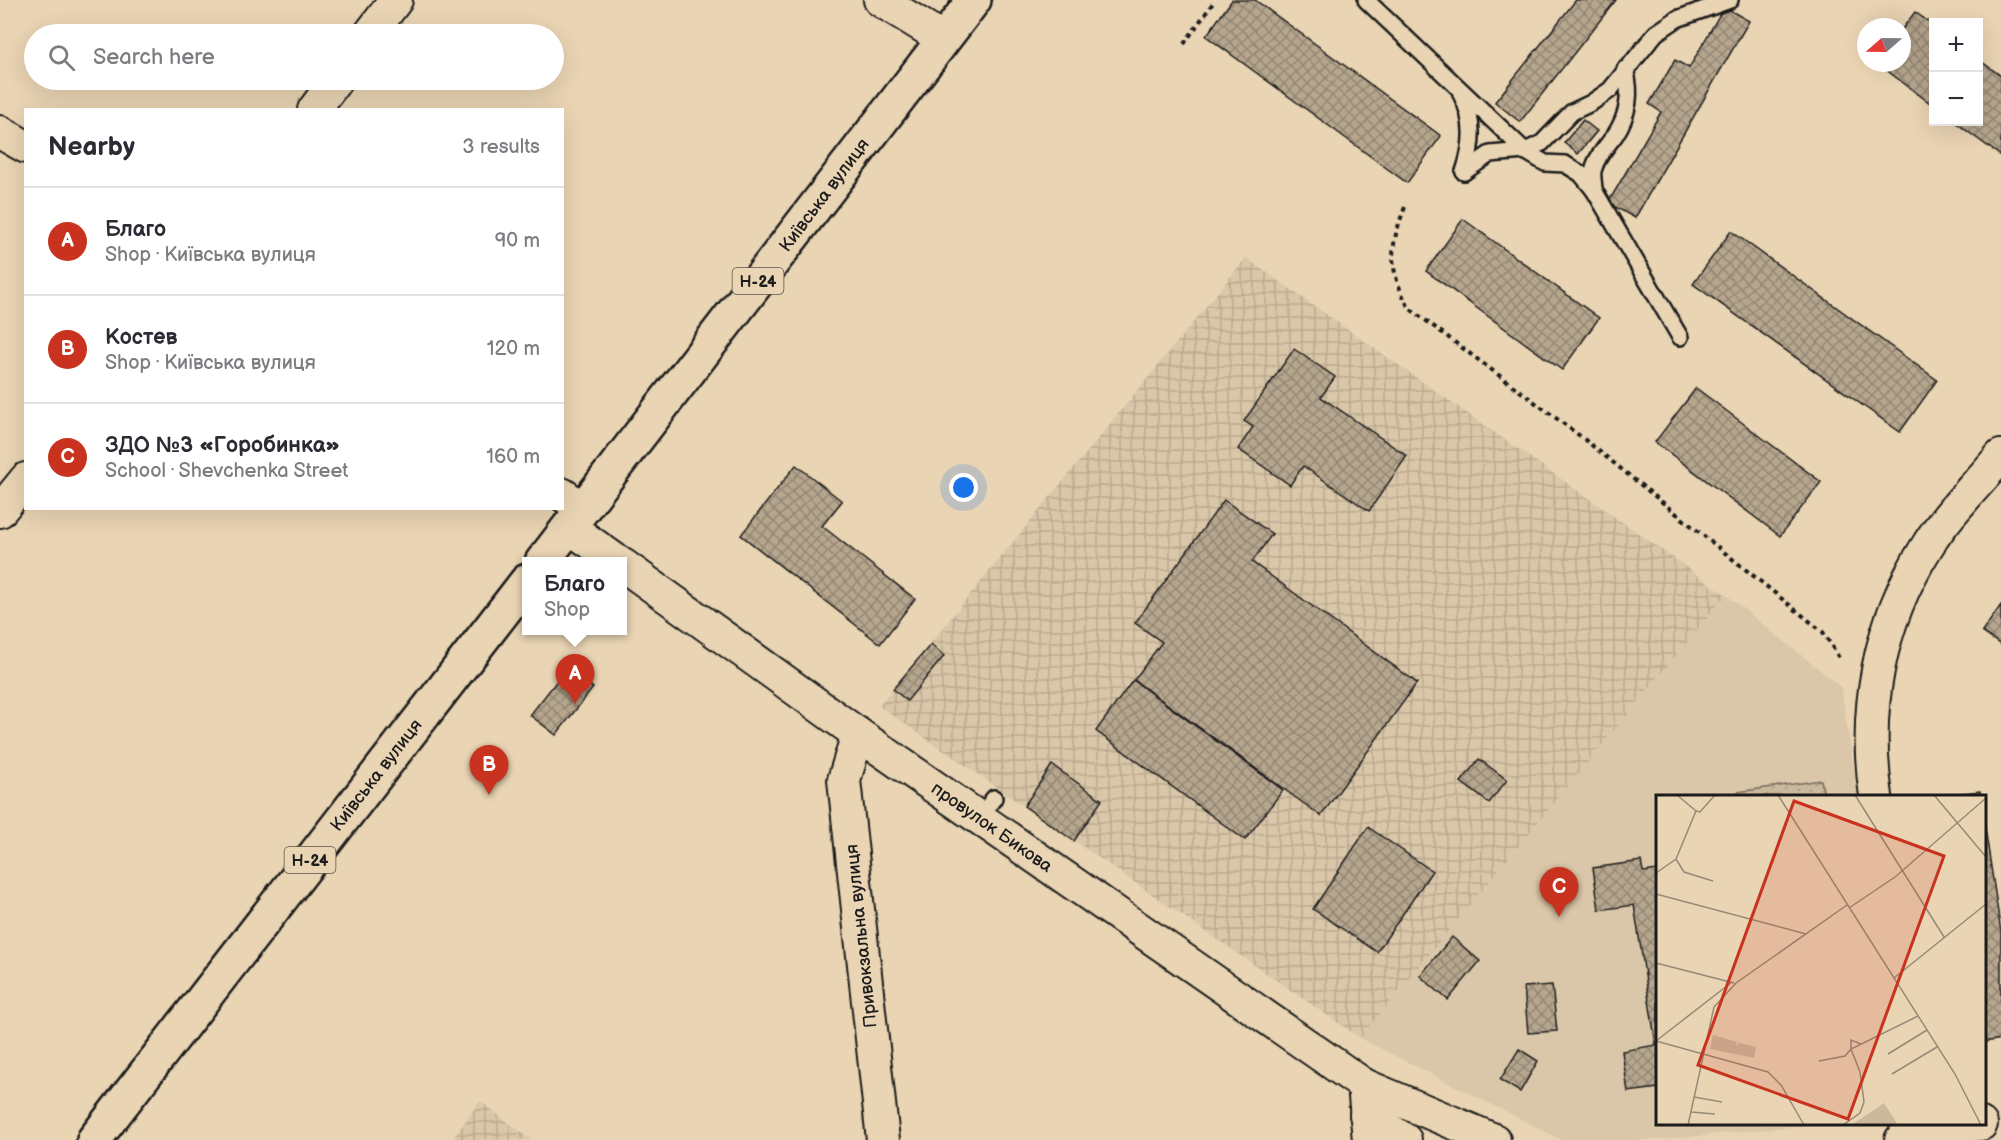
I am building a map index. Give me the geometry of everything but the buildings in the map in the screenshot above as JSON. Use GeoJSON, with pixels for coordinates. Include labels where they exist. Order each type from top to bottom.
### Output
{"type":"FeatureCollection","features":[{"type":"Feature","properties":{"kind":"main road","name":"Київська вулиця"},"geometry":{"type":"LineString","coordinates":[[544,557],[572,510],[974,0]]}},
{"type":"Feature","properties":{"kind":"main road","name":"Київська вулиця"},"geometry":{"type":"LineString","coordinates":[[94,1140],[522,587]]}},
{"type":"Feature","properties":{"kind":"street"},"geometry":{"type":"LineString","coordinates":[[378,24],[396,0]]}},
{"type":"Feature","properties":{"kind":"street"},"geometry":{"type":"LineString","coordinates":[[880,0],[944,39]]}},
{"type":"Feature","properties":{"kind":"street"},"geometry":{"type":"LineString","coordinates":[[315,108],[329,90]]}},
{"type":"Feature","properties":{"kind":"street"},"geometry":{"type":"LineString","coordinates":[[0,132],[24,146]]}},
{"type":"Feature","properties":{"kind":"street"},"geometry":{"type":"LineString","coordinates":[[1876,795],[1872,772],[1871,714],[1879,656],[1897,600],[1936,533],[2001,456]]}},
{"type":"Feature","properties":{"kind":"street"},"geometry":{"type":"LineString","coordinates":[[0,511],[24,481]]}},
{"type":"Feature","properties":{"kind":"street"},"geometry":{"type":"LineString","coordinates":[[572,510],[614,557]]}},
{"type":"Feature","properties":{"kind":"street","name":"провулок Бикова"},"geometry":{"type":"LineString","coordinates":[[627,568],[858,734],[987,808],[1366,1113],[1405,1140]]}},
{"type":"Feature","properties":{"kind":"street","name":"Привокзальна вулиця"},"geometry":{"type":"LineString","coordinates":[[858,734],[844,780],[883,1140]]}},
{"type":"Feature","properties":{"kind":"street"},"geometry":{"type":"LineString","coordinates":[[1366,1113],[1494,1140]]}},
{"type":"Feature","properties":{"kind":"street"},"geometry":{"type":"LineString","coordinates":[[1986,1123],[2001,1121]]}},
{"type":"Feature","properties":{"kind":"street"},"geometry":{"type":"LineString","coordinates":[[1921,1134],[1970,1125]]}},
{"type":"Feature","properties":{"kind":"lane"},"geometry":{"type":"LineString","coordinates":[[1366,0],[1525,151],[1545,163],[1565,164],[1581,174],[1594,190],[1680,337]]}},
{"type":"Feature","properties":{"kind":"lane"},"geometry":{"type":"LineString","coordinates":[[1454,83],[1469,112],[1472,131],[1472,150],[1464,172],[1490,154],[1525,151],[1542,143],[1572,112],[1610,90],[1656,33],[1677,19],[1730,0]]}},
{"type":"Feature","properties":{"kind":"lane"},"geometry":{"type":"LineString","coordinates":[[1594,190],[1593,171],[1603,149],[1616,134],[1630,100],[1625,69]]}},
{"type":"Feature","properties":{"kind":"path"},"geometry":{"type":"LineString","coordinates":[[1185,44],[1215,0]]}},
{"type":"Feature","properties":{"kind":"path"},"geometry":{"type":"LineString","coordinates":[[1405,207],[1396,229],[1392,254],[1395,282],[1409,308],[1584,439],[1823,632],[1841,661]]}},
{"type":"Feature","properties":{"kind":"shaded area"},"geometry":{"type":"Polygon","coordinates":[[[1246,258],[1726,595],[1360,1038],[879,706],[1246,258]]]}},
{"type":"Feature","properties":{"kind":"shaded area"},"geometry":{"type":"Polygon","coordinates":[[[1726,595],[1841,687],[1858,795],[1656,795],[1656,1125],[1808,1125],[1657,1140],[1562,1140],[1360,1038],[1726,595]]]}},
{"type":"Feature","properties":{"kind":"shaded area"},"geometry":{"type":"Polygon","coordinates":[[[1821,780],[1824,795],[1738,795],[1738,792],[1821,780]]]}},
{"type":"Feature","properties":{"kind":"shaded area"},"geometry":{"type":"Polygon","coordinates":[[[480,1101],[531,1140],[452,1140],[480,1101]]]}},
{"type":"Feature","properties":{"kind":"place","name":"Благо"},"geometry":{"type":"Point","coordinates":[575,704]}},
{"type":"Feature","properties":{"kind":"place","name":"Костев"},"geometry":{"type":"Point","coordinates":[489,795]}},
{"type":"Feature","properties":{"kind":"place","name":"ЗДО №3 «Горобинка»"},"geometry":{"type":"Point","coordinates":[1559,917]}}]}
